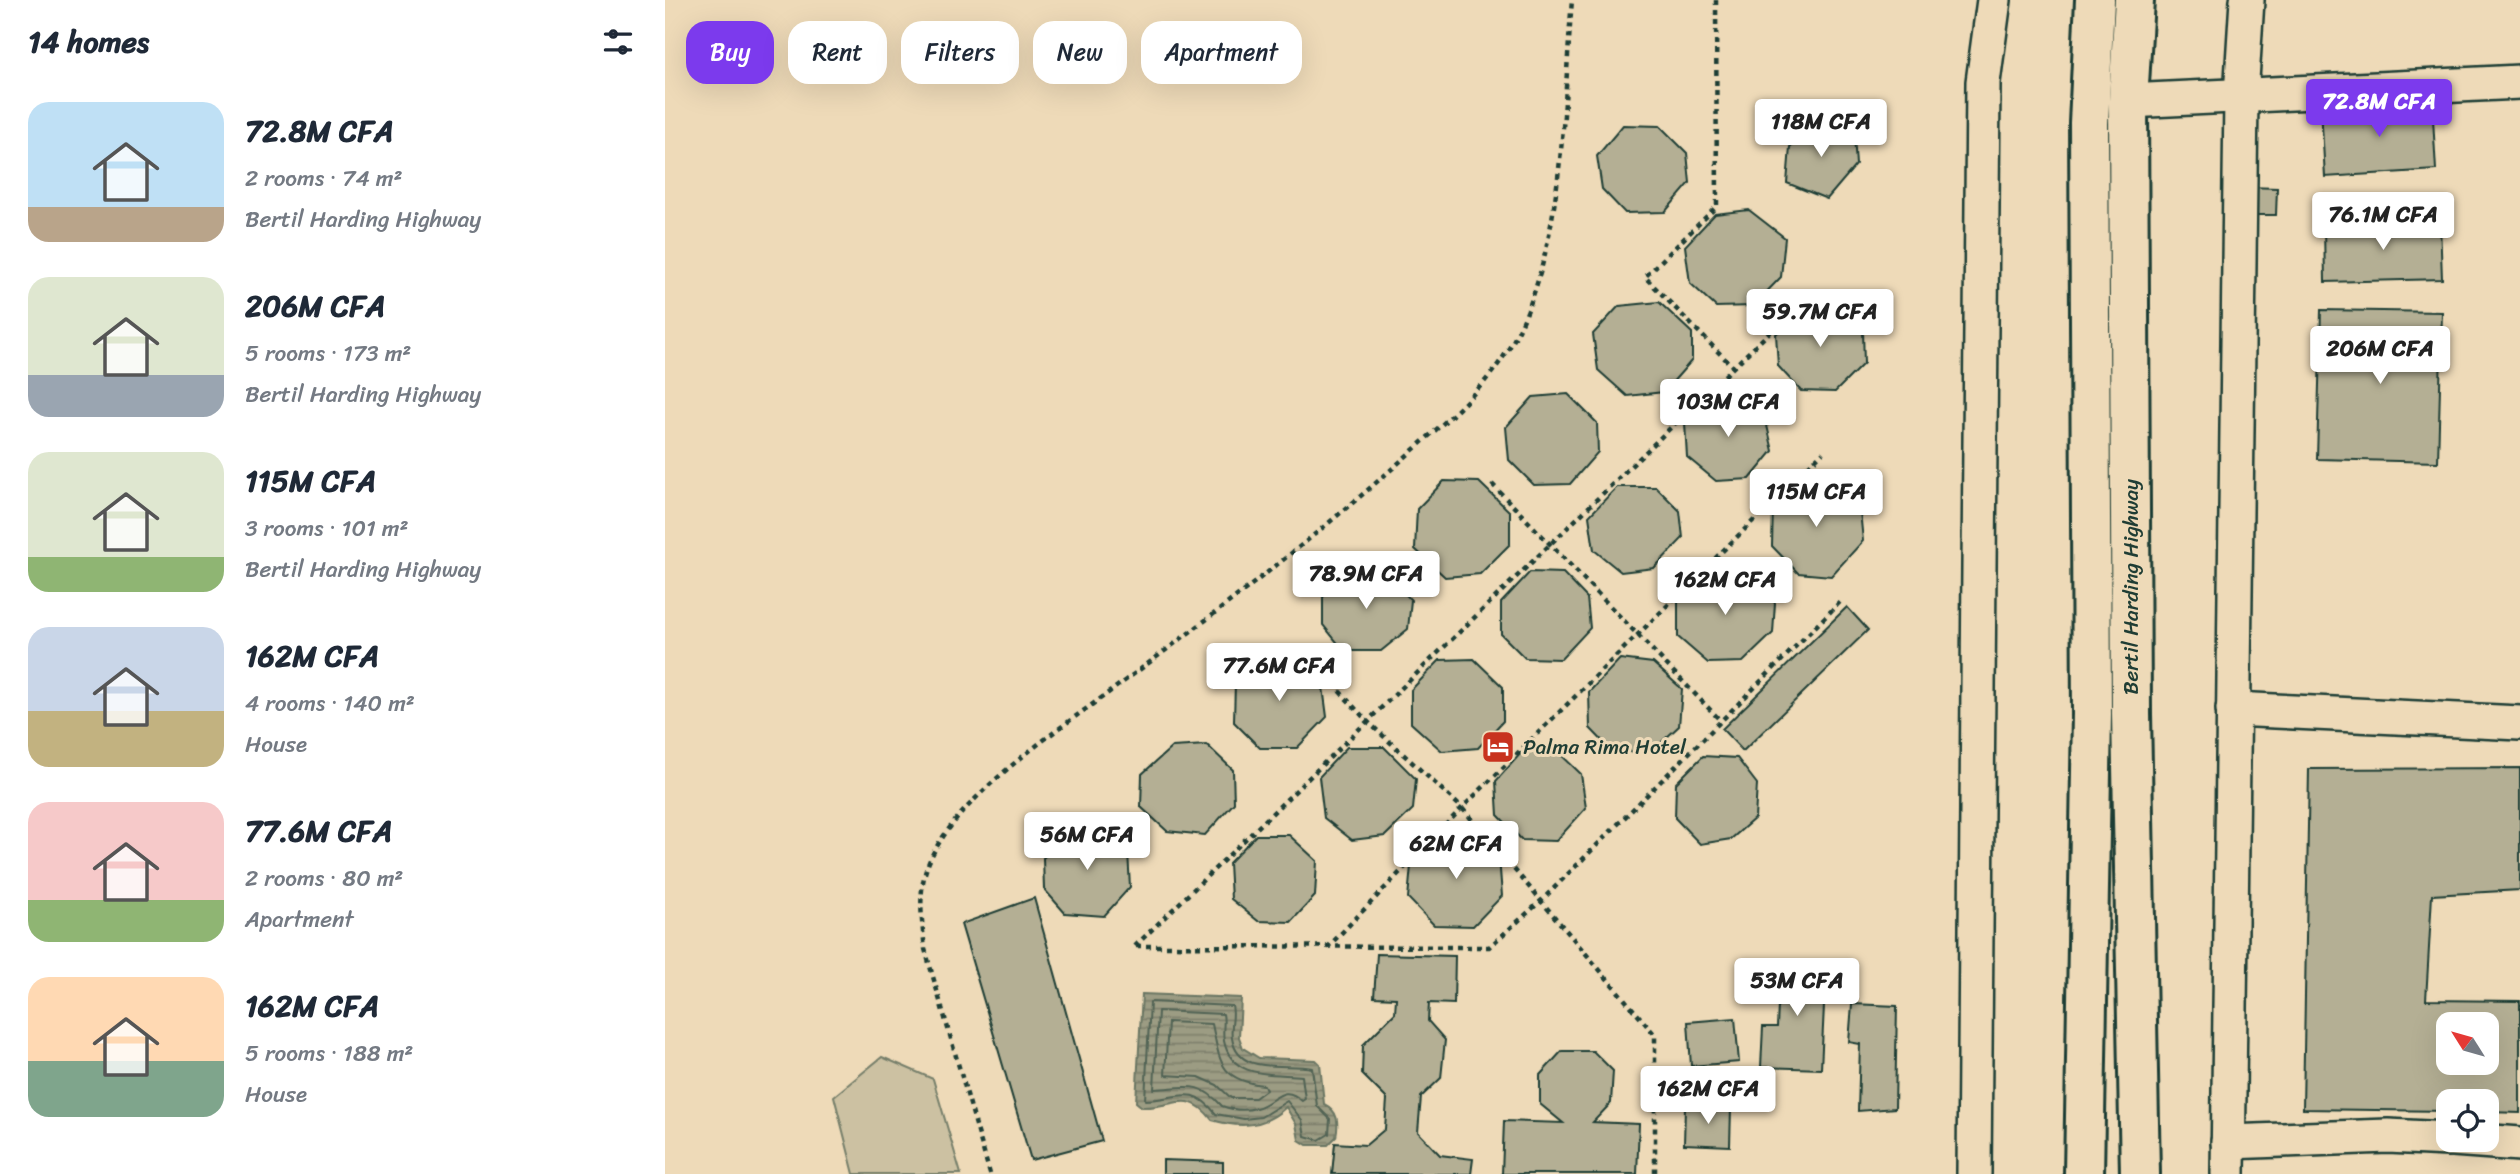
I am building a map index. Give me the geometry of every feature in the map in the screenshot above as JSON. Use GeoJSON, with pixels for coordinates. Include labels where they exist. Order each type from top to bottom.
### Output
{"type":"FeatureCollection","features":[{"type":"Feature","properties":{"kind":"main road","name":"Bertil Harding Highway"},"geometry":{"type":"LineString","coordinates":[[2084,1174],[2092,714],[2089,123],[2095,0]]}},
{"type":"Feature","properties":{"kind":"main road","name":"Bertil Harding Highway"},"geometry":{"type":"LineString","coordinates":[[2134,0],[2128,100],[2131,714],[2140,1174]]}},
{"type":"Feature","properties":{"kind":"street"},"geometry":{"type":"LineString","coordinates":[[1973,1174],[1983,82],[1994,0]]}},
{"type":"Feature","properties":{"kind":"street"},"geometry":{"type":"LineString","coordinates":[[2247,0],[2241,96],[2228,1158],[2388,1136],[2436,1138]]}},
{"type":"Feature","properties":{"kind":"street"},"geometry":{"type":"LineString","coordinates":[[2128,100],[2520,82]]}},
{"type":"Feature","properties":{"kind":"street"},"geometry":{"type":"LineString","coordinates":[[2233,709],[2520,723]]}},
{"type":"Feature","properties":{"kind":"street"},"geometry":{"type":"LineString","coordinates":[[2499,1142],[2520,1144]]}},
{"type":"Feature","properties":{"kind":"path"},"geometry":{"type":"LineString","coordinates":[[990,1174],[925,949],[921,913],[926,870],[953,822],[1032,749],[1360,497],[1465,404],[1512,344],[1538,284],[1556,186],[1572,0]]}},
{"type":"Feature","properties":{"kind":"path"},"geometry":{"type":"LineString","coordinates":[[1716,0],[1717,206],[1645,276],[1734,367]]}},
{"type":"Feature","properties":{"kind":"path"},"geometry":{"type":"LineString","coordinates":[[1781,321],[1135,946],[1489,947],[1542,900],[1840,602]]}},
{"type":"Feature","properties":{"kind":"path"},"geometry":{"type":"LineString","coordinates":[[1327,948],[1462,808],[1823,452]]}},
{"type":"Feature","properties":{"kind":"path"},"geometry":{"type":"LineString","coordinates":[[1492,484],[1721,721]]}},
{"type":"Feature","properties":{"kind":"path"},"geometry":{"type":"LineString","coordinates":[[1319,669],[1367,722],[1462,808],[1655,1035],[1655,1174]]}},
{"type":"Feature","properties":{"kind":"shaded area"},"geometry":{"type":"Polygon","coordinates":[[[882,1057],[933,1079],[961,1174],[854,1174],[834,1096],[882,1057]]]}},
{"type":"Feature","properties":{"kind":"water"},"geometry":{"type":"Polygon","coordinates":[[[1142,994],[1241,998],[1239,1037],[1243,1048],[1259,1058],[1316,1060],[1320,1064],[1324,1104],[1332,1110],[1336,1118],[1336,1137],[1328,1145],[1307,1145],[1299,1140],[1296,1124],[1286,1107],[1269,1119],[1241,1125],[1212,1120],[1195,1104],[1187,1102],[1142,1107],[1136,1102],[1142,994]]]}},
{"type":"Feature","properties":{"kind":"building"},"geometry":{"type":"Polygon","coordinates":[[[2432,101],[2436,170],[2325,177],[2321,108],[2432,101]]]}},
{"type":"Feature","properties":{"kind":"building"},"geometry":{"type":"Polygon","coordinates":[[[1816,120],[1854,135],[1856,165],[1827,199],[1787,183],[1790,147],[1816,120]]]}},
{"type":"Feature","properties":{"kind":"building"},"geometry":{"type":"Polygon","coordinates":[[[1623,125],[1660,126],[1687,153],[1690,183],[1665,212],[1625,213],[1602,189],[1597,156],[1623,125]]]}},
{"type":"Feature","properties":{"kind":"building"},"geometry":{"type":"Polygon","coordinates":[[[2248,187],[2277,188],[2276,215],[2247,215],[2248,187]]]}},
{"type":"Feature","properties":{"kind":"building"},"geometry":{"type":"Polygon","coordinates":[[[1749,210],[1785,238],[1781,277],[1753,306],[1716,307],[1690,283],[1685,246],[1715,214],[1749,210]]]}},
{"type":"Feature","properties":{"kind":"building"},"geometry":{"type":"Polygon","coordinates":[[[2440,222],[2442,279],[2325,282],[2324,226],[2440,222]]]}},
{"type":"Feature","properties":{"kind":"building"},"geometry":{"type":"Polygon","coordinates":[[[1659,302],[1692,333],[1692,360],[1664,392],[1627,396],[1598,370],[1593,334],[1619,306],[1659,302]]]}},
{"type":"Feature","properties":{"kind":"building"},"geometry":{"type":"Polygon","coordinates":[[[1838,307],[1863,331],[1864,363],[1835,392],[1801,391],[1778,366],[1776,334],[1802,308],[1838,307]]]}},
{"type":"Feature","properties":{"kind":"building"},"geometry":{"type":"Polygon","coordinates":[[[2321,310],[2442,312],[2438,462],[2317,459],[2321,310]]]}},
{"type":"Feature","properties":{"kind":"building"},"geometry":{"type":"Polygon","coordinates":[[[1568,394],[1597,423],[1598,452],[1570,484],[1534,485],[1509,460],[1506,427],[1533,397],[1568,394]]]}},
{"type":"Feature","properties":{"kind":"building"},"geometry":{"type":"Polygon","coordinates":[[[1708,396],[1739,398],[1765,417],[1773,451],[1750,479],[1716,481],[1687,457],[1685,423],[1708,396]]]}},
{"type":"Feature","properties":{"kind":"building"},"geometry":{"type":"Polygon","coordinates":[[[1444,481],[1479,482],[1510,512],[1510,544],[1480,574],[1445,577],[1415,549],[1417,509],[1444,481]]]}},
{"type":"Feature","properties":{"kind":"building"},"geometry":{"type":"Polygon","coordinates":[[[1796,485],[1833,487],[1860,511],[1863,541],[1831,576],[1798,573],[1772,546],[1773,507],[1796,485]]]}},
{"type":"Feature","properties":{"kind":"building"},"geometry":{"type":"Polygon","coordinates":[[[1617,487],[1656,487],[1680,511],[1683,538],[1654,568],[1621,572],[1594,550],[1589,516],[1617,487]]]}},
{"type":"Feature","properties":{"kind":"building"},"geometry":{"type":"Polygon","coordinates":[[[1351,568],[1384,571],[1411,600],[1408,629],[1381,651],[1344,651],[1323,625],[1323,597],[1351,568]]]}},
{"type":"Feature","properties":{"kind":"building"},"geometry":{"type":"Polygon","coordinates":[[[1530,572],[1563,573],[1587,598],[1590,628],[1561,659],[1525,658],[1501,634],[1501,603],[1530,572]]]}},
{"type":"Feature","properties":{"kind":"building"},"geometry":{"type":"Polygon","coordinates":[[[1745,572],[1775,603],[1773,633],[1743,662],[1708,663],[1678,637],[1678,601],[1706,573],[1745,572]]]}},
{"type":"Feature","properties":{"kind":"building"},"geometry":{"type":"Polygon","coordinates":[[[1847,607],[1868,630],[1743,751],[1722,729],[1847,607]]]}},
{"type":"Feature","properties":{"kind":"building"},"geometry":{"type":"Polygon","coordinates":[[[1265,656],[1296,658],[1323,687],[1327,717],[1297,748],[1260,748],[1234,722],[1235,682],[1265,656]]]}},
{"type":"Feature","properties":{"kind":"building"},"geometry":{"type":"Polygon","coordinates":[[[1474,659],[1503,687],[1503,721],[1478,748],[1442,751],[1411,723],[1411,690],[1440,660],[1474,659]]]}},
{"type":"Feature","properties":{"kind":"building"},"geometry":{"type":"Polygon","coordinates":[[[1620,659],[1653,663],[1682,689],[1679,726],[1653,750],[1614,753],[1590,728],[1589,692],[1620,659]]]}},
{"type":"Feature","properties":{"kind":"building"},"geometry":{"type":"Polygon","coordinates":[[[1207,745],[1233,770],[1234,803],[1205,835],[1167,831],[1141,807],[1142,774],[1172,747],[1207,745]]]}},
{"type":"Feature","properties":{"kind":"building"},"geometry":{"type":"Polygon","coordinates":[[[1347,747],[1384,747],[1416,779],[1413,809],[1385,836],[1352,840],[1324,818],[1319,777],[1347,747]]]}},
{"type":"Feature","properties":{"kind":"building"},"geometry":{"type":"Polygon","coordinates":[[[1555,749],[1581,774],[1586,808],[1556,841],[1522,840],[1498,815],[1496,781],[1521,753],[1555,749]]]}},
{"type":"Feature","properties":{"kind":"building"},"geometry":{"type":"Polygon","coordinates":[[[1703,756],[1737,758],[1757,784],[1755,818],[1731,839],[1700,844],[1675,818],[1676,783],[1703,756]]]}},
{"type":"Feature","properties":{"kind":"building"},"geometry":{"type":"Polygon","coordinates":[[[2520,768],[2520,890],[2432,895],[2426,1000],[2520,1001],[2520,1113],[2499,1112],[2499,1089],[2436,1089],[2436,1111],[2303,1109],[2309,769],[2520,768]]]}},
{"type":"Feature","properties":{"kind":"building"},"geometry":{"type":"Polygon","coordinates":[[[1074,826],[1104,828],[1128,852],[1130,887],[1104,916],[1065,913],[1044,889],[1043,858],[1074,826]]]}},
{"type":"Feature","properties":{"kind":"building"},"geometry":{"type":"Polygon","coordinates":[[[1477,834],[1499,857],[1502,896],[1473,926],[1434,925],[1408,898],[1411,866],[1441,836],[1477,834]]]}},
{"type":"Feature","properties":{"kind":"building"},"geometry":{"type":"Polygon","coordinates":[[[1256,835],[1289,835],[1317,861],[1315,896],[1291,922],[1258,921],[1231,899],[1229,863],[1256,835]]]}},
{"type":"Feature","properties":{"kind":"building"},"geometry":{"type":"Polygon","coordinates":[[[1034,898],[1102,1141],[1031,1160],[961,924],[1034,898]]]}},
{"type":"Feature","properties":{"kind":"building"},"geometry":{"type":"Polygon","coordinates":[[[1377,954],[1455,956],[1454,1004],[1429,1003],[1428,1021],[1445,1040],[1441,1078],[1421,1097],[1418,1132],[1440,1155],[1473,1159],[1471,1174],[1332,1174],[1335,1143],[1366,1145],[1385,1129],[1387,1099],[1362,1074],[1363,1045],[1395,1013],[1396,998],[1374,997],[1377,954]]]}},
{"type":"Feature","properties":{"kind":"building"},"geometry":{"type":"Polygon","coordinates":[[[1780,961],[1826,963],[1821,1069],[1761,1067],[1763,1027],[1777,1027],[1780,961]]]}},
{"type":"Feature","properties":{"kind":"building"},"geometry":{"type":"Polygon","coordinates":[[[1852,1004],[1897,1006],[1895,1108],[1858,1111],[1860,1044],[1849,1042],[1852,1004]]]}},
{"type":"Feature","properties":{"kind":"building"},"geometry":{"type":"Polygon","coordinates":[[[1735,1018],[1739,1062],[1691,1066],[1688,1022],[1735,1018]]]}},
{"type":"Feature","properties":{"kind":"building"},"geometry":{"type":"Polygon","coordinates":[[[1562,1051],[1593,1051],[1613,1071],[1611,1103],[1593,1122],[1639,1124],[1637,1174],[1502,1174],[1504,1121],[1563,1123],[1540,1104],[1540,1075],[1562,1051]]]}},
{"type":"Feature","properties":{"kind":"building"},"geometry":{"type":"Polygon","coordinates":[[[1685,1107],[1731,1108],[1730,1146],[1684,1144],[1685,1107]]]}},
{"type":"Feature","properties":{"kind":"building"},"geometry":{"type":"Polygon","coordinates":[[[1163,1160],[1223,1162],[1223,1174],[1163,1174],[1163,1160]]]}},
{"type":"Feature","properties":{"kind":"place","name":"Palma Rima Hotel"},"geometry":{"type":"Point","coordinates":[1498,747]}}]}
